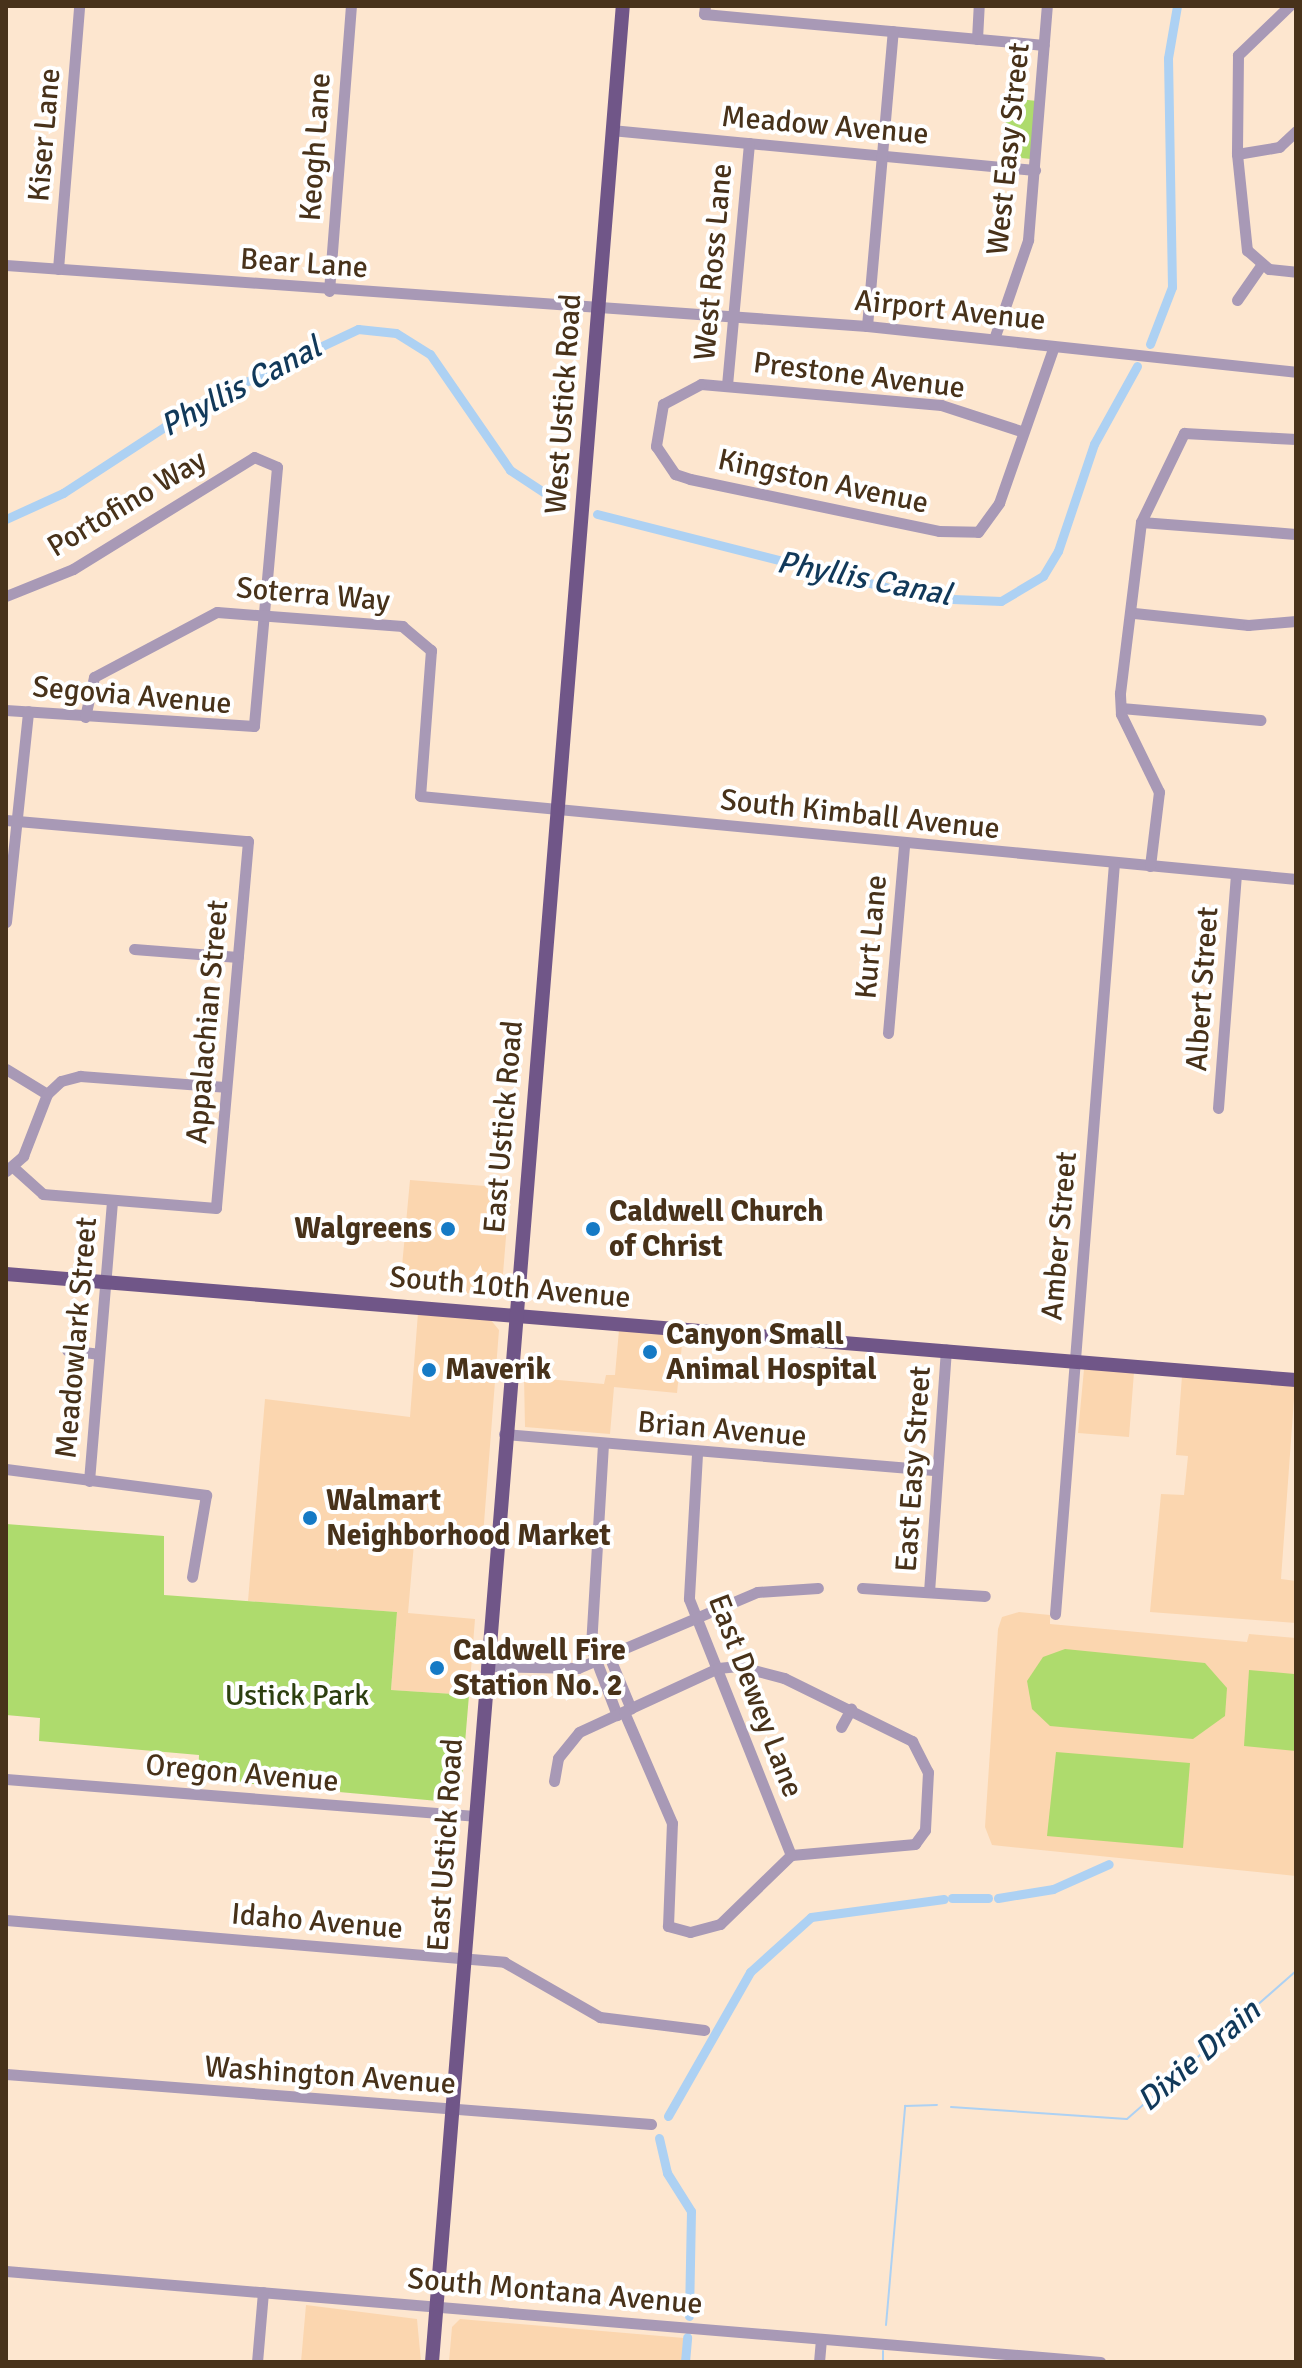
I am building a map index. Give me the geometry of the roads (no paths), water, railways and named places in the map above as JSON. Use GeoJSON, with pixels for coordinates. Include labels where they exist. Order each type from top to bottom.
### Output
{"type":"FeatureCollection","features":[{"type":"Feature","properties":{"kind":"main road","name":"West Ustick Road"},"geometry":{"type":"LineString","coordinates":[[559,806],[623,6]]}},
{"type":"Feature","properties":{"kind":"main road","name":"East Ustick Road"},"geometry":{"type":"LineString","coordinates":[[432,2362],[513,1314],[559,806]]}},
{"type":"Feature","properties":{"kind":"main road","name":"South 10th Avenue"},"geometry":{"type":"LineString","coordinates":[[6,1274],[1296,1380]]}},
{"type":"Feature","properties":{"kind":"street","name":"Kiser Lane"},"geometry":{"type":"LineString","coordinates":[[58,269],[79,6]]}},
{"type":"Feature","properties":{"kind":"street","name":"Keogh Lane"},"geometry":{"type":"LineString","coordinates":[[329,291],[351,6]]}},
{"type":"Feature","properties":{"kind":"street"},"geometry":{"type":"LineString","coordinates":[[977,39],[979,6]]}},
{"type":"Feature","properties":{"kind":"street","name":"West Easy Street"},"geometry":{"type":"LineString","coordinates":[[994,339],[1019,283],[1035,170],[1047,6]]}},
{"type":"Feature","properties":{"kind":"street"},"geometry":{"type":"LineString","coordinates":[[1289,6],[1238,55],[1237,154],[1247,250],[1262,264],[1296,272]]}},
{"type":"Feature","properties":{"kind":"street"},"geometry":{"type":"LineString","coordinates":[[704,10],[1044,45]]}},
{"type":"Feature","properties":{"kind":"street"},"geometry":{"type":"LineString","coordinates":[[867,326],[893,31]]}},
{"type":"Feature","properties":{"kind":"street","name":"Meadow Avenue"},"geometry":{"type":"LineString","coordinates":[[611,130],[1035,170]]}},
{"type":"Feature","properties":{"kind":"street"},"geometry":{"type":"LineString","coordinates":[[1237,154],[1279,147],[1296,131]]}},
{"type":"Feature","properties":{"kind":"street","name":"West Ross Lane"},"geometry":{"type":"LineString","coordinates":[[727,385],[749,143]]}},
{"type":"Feature","properties":{"kind":"street"},"geometry":{"type":"LineString","coordinates":[[1237,300],[1262,264]]}},
{"type":"Feature","properties":{"kind":"street","name":"Bear Lane"},"geometry":{"type":"LineString","coordinates":[[6,265],[329,291],[598,308]]}},
{"type":"Feature","properties":{"kind":"street","name":"Airport Avenue"},"geometry":{"type":"LineString","coordinates":[[598,308],[867,326],[1296,372]]}},
{"type":"Feature","properties":{"kind":"street"},"geometry":{"type":"LineString","coordinates":[[1021,431],[1054,346]]}},
{"type":"Feature","properties":{"kind":"street","name":"Prestone Avenue"},"geometry":{"type":"LineString","coordinates":[[664,462],[658,420],[663,404],[687,386],[727,385],[941,405],[1021,431]]}},
{"type":"Feature","properties":{"kind":"street","name":"Kingston Avenue"},"geometry":{"type":"LineString","coordinates":[[664,462],[690,479],[939,531],[978,532],[990,524],[1021,431]]}},
{"type":"Feature","properties":{"kind":"street"},"geometry":{"type":"LineString","coordinates":[[1150,866],[1159,792],[1121,708],[1134,613],[1141,522],[1184,433],[1296,439]]}},
{"type":"Feature","properties":{"kind":"street","name":"Portofino Way"},"geometry":{"type":"LineString","coordinates":[[6,596],[73,569],[254,457],[272,460],[279,476],[266,613]]}},
{"type":"Feature","properties":{"kind":"street"},"geometry":{"type":"LineString","coordinates":[[1141,522],[1296,534]]}},
{"type":"Feature","properties":{"kind":"street","name":"Soterra Way"},"geometry":{"type":"LineString","coordinates":[[85,717],[94,677],[205,616],[266,613],[402,626],[421,635],[431,650],[420,796]]}},
{"type":"Feature","properties":{"kind":"street","name":"Segovia Avenue"},"geometry":{"type":"LineString","coordinates":[[6,710],[254,726],[266,613]]}},
{"type":"Feature","properties":{"kind":"street"},"geometry":{"type":"LineString","coordinates":[[1134,613],[1248,625],[1296,621]]}},
{"type":"Feature","properties":{"kind":"street"},"geometry":{"type":"LineString","coordinates":[[1121,708],[1260,720]]}},
{"type":"Feature","properties":{"kind":"street"},"geometry":{"type":"LineString","coordinates":[[8,921],[11,820],[22,774],[28,711]]}},
{"type":"Feature","properties":{"kind":"street","name":"South Kimball Avenue"},"geometry":{"type":"LineString","coordinates":[[420,796],[559,806],[904,845],[1296,879]]}},
{"type":"Feature","properties":{"kind":"street","name":"Appalachian Street"},"geometry":{"type":"LineString","coordinates":[[11,820],[248,841],[216,1208],[112,1200]]}},
{"type":"Feature","properties":{"kind":"street","name":"Kurt Lane"},"geometry":{"type":"LineString","coordinates":[[888,1033],[904,845]]}},
{"type":"Feature","properties":{"kind":"street","name":"Amber Street"},"geometry":{"type":"LineString","coordinates":[[1055,1614],[1114,863]]}},
{"type":"Feature","properties":{"kind":"street","name":"Albert Street"},"geometry":{"type":"LineString","coordinates":[[1218,1108],[1236,874]]}},
{"type":"Feature","properties":{"kind":"street"},"geometry":{"type":"LineString","coordinates":[[134,949],[238,957]]}},
{"type":"Feature","properties":{"kind":"street"},"geometry":{"type":"LineString","coordinates":[[6,1069],[47,1094]]}},
{"type":"Feature","properties":{"kind":"street"},"geometry":{"type":"LineString","coordinates":[[112,1200],[43,1194],[10,1169],[47,1094],[80,1076],[225,1087]]}},
{"type":"Feature","properties":{"kind":"street","name":"Meadowlark Street"},"geometry":{"type":"LineString","coordinates":[[89,1481],[112,1200]]}},
{"type":"Feature","properties":{"kind":"street"},"geometry":{"type":"LineString","coordinates":[[67,1350],[98,1354]]}},
{"type":"Feature","properties":{"kind":"street","name":"East Easy Street"},"geometry":{"type":"LineString","coordinates":[[929,1592],[946,1350]]}},
{"type":"Feature","properties":{"kind":"street","name":"Brian Avenue"},"geometry":{"type":"LineString","coordinates":[[504,1434],[697,1454],[937,1470]]}},
{"type":"Feature","properties":{"kind":"street"},"geometry":{"type":"LineString","coordinates":[[554,1781],[566,1744],[624,1712],[718,1668],[784,1678],[912,1741],[922,1755],[925,1830],[915,1844],[791,1855],[720,1924],[690,1932],[668,1926],[672,1823],[624,1712],[594,1663],[603,1444]]}},
{"type":"Feature","properties":{"kind":"street","name":"East Dewey Lane"},"geometry":{"type":"LineString","coordinates":[[697,1454],[690,1575],[696,1616],[718,1668],[730,1717],[791,1855]]}},
{"type":"Feature","properties":{"kind":"street"},"geometry":{"type":"LineString","coordinates":[[6,1469],[206,1495],[192,1577]]}},
{"type":"Feature","properties":{"kind":"street"},"geometry":{"type":"LineString","coordinates":[[486,1666],[559,1672],[594,1663],[757,1592],[818,1588]]}},
{"type":"Feature","properties":{"kind":"street"},"geometry":{"type":"LineString","coordinates":[[862,1588],[985,1596]]}},
{"type":"Feature","properties":{"kind":"street"},"geometry":{"type":"LineString","coordinates":[[609,1656],[624,1712]]}},
{"type":"Feature","properties":{"kind":"street"},"geometry":{"type":"LineString","coordinates":[[841,1727],[851,1709]]}},
{"type":"Feature","properties":{"kind":"street","name":"Oregon Avenue"},"geometry":{"type":"LineString","coordinates":[[6,1779],[475,1816]]}},
{"type":"Feature","properties":{"kind":"street","name":"Idaho Avenue"},"geometry":{"type":"LineString","coordinates":[[6,1920],[464,1958],[532,1972],[600,2017],[704,2030]]}},
{"type":"Feature","properties":{"kind":"street","name":"Washington Avenue"},"geometry":{"type":"LineString","coordinates":[[6,2074],[651,2124]]}},
{"type":"Feature","properties":{"kind":"street","name":"South Montana Avenue"},"geometry":{"type":"LineString","coordinates":[[6,2271],[1100,2362]]}},
{"type":"Feature","properties":{"kind":"street"},"geometry":{"type":"LineString","coordinates":[[257,2362],[263,2292]]}},
{"type":"Feature","properties":{"kind":"street"},"geometry":{"type":"LineString","coordinates":[[819,2362],[821,2339]]}},
{"type":"Feature","properties":{"kind":"waterway","name":"Phyllis Canal"},"geometry":{"type":"LineString","coordinates":[[1150,344],[1172,287],[1168,58],[1177,6]]}},
{"type":"Feature","properties":{"kind":"waterway","name":"Phyllis Canal"},"geometry":{"type":"LineString","coordinates":[[6,519],[63,493],[201,403],[358,329],[396,333],[430,354],[510,470],[563,505]]}},
{"type":"Feature","properties":{"kind":"waterway","name":"Phyllis Canal"},"geometry":{"type":"LineString","coordinates":[[597,514],[929,598],[1001,601],[1043,576],[1058,551],[1094,444],[1137,366]]}},
{"type":"Feature","properties":{"kind":"waterway"},"geometry":{"type":"LineString","coordinates":[[998,1898],[1053,1889],[1109,1864]]}},
{"type":"Feature","properties":{"kind":"waterway"},"geometry":{"type":"LineString","coordinates":[[952,1898],[988,1898]]}},
{"type":"Feature","properties":{"kind":"waterway"},"geometry":{"type":"LineString","coordinates":[[668,2116],[750,1972],[811,1917],[944,1899]]}},
{"type":"Feature","properties":{"kind":"waterway","name":"Dixie Drain"},"geometry":{"type":"LineString","coordinates":[[951,2107],[1127,2119],[1296,1971]]}},
{"type":"Feature","properties":{"kind":"waterway","name":"Dixie Drain"},"geometry":{"type":"LineString","coordinates":[[886,2325],[905,2106],[937,2105]]}},
{"type":"Feature","properties":{"kind":"waterway"},"geometry":{"type":"LineString","coordinates":[[659,2138],[667,2173],[691,2211],[689,2316]]}},
{"type":"Feature","properties":{"kind":"waterway"},"geometry":{"type":"LineString","coordinates":[[685,2362],[687,2337]]}},
{"type":"Feature","properties":{"kind":"waterway","name":"Dixie Drain"},"geometry":{"type":"LineString","coordinates":[[883,2351],[883,2362]]}},
{"type":"Feature","properties":{"kind":"place","name":"Walgreens"},"geometry":{"type":"Point","coordinates":[448,1229]}},
{"type":"Feature","properties":{"kind":"place","name":"Caldwell Church of Christ"},"geometry":{"type":"Point","coordinates":[593,1229]}},
{"type":"Feature","properties":{"kind":"place","name":"Canyon Small Animal Hospital"},"geometry":{"type":"Point","coordinates":[650,1352]}},
{"type":"Feature","properties":{"kind":"place","name":"Maverik"},"geometry":{"type":"Point","coordinates":[429,1370]}},
{"type":"Feature","properties":{"kind":"place","name":"Walmart Neighborhood Market"},"geometry":{"type":"Point","coordinates":[310,1518]}},
{"type":"Feature","properties":{"kind":"place","name":"Caldwell Fire Station No. 2"},"geometry":{"type":"Point","coordinates":[437,1668]}},
{"type":"Feature","properties":{"kind":"park label","name":"Ustick Park"},"geometry":{"type":"Point","coordinates":[297,1696]}}]}
